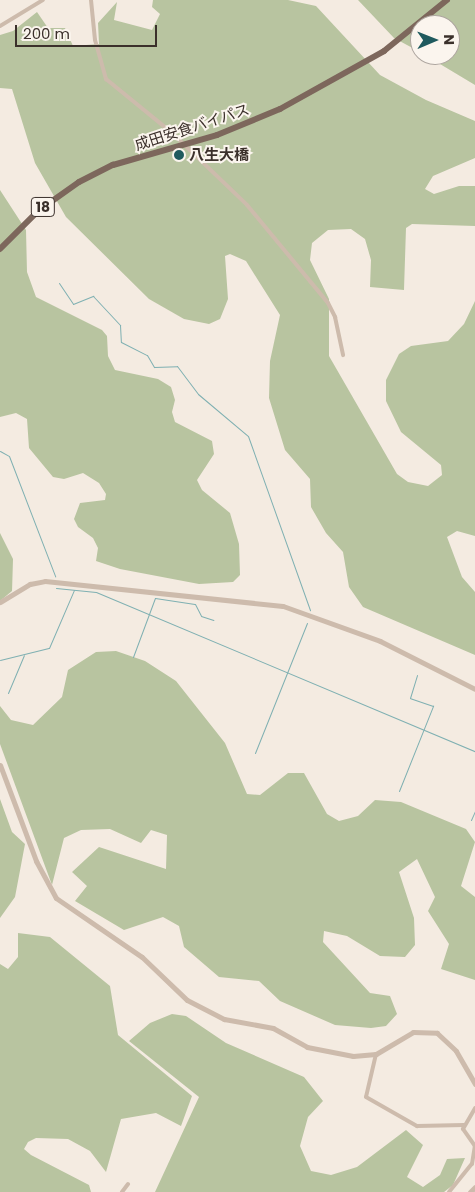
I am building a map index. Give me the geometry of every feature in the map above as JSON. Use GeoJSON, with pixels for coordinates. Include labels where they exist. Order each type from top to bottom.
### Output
{"type":"FeatureCollection","features":[{"type":"Feature","properties":{"kind":"main road","name":"成田安食バイパス"},"geometry":{"type":"LineString","coordinates":[[0,249],[79,182],[113,165],[181,145],[273,112],[359,67],[403,37],[447,0]]}},
{"type":"Feature","properties":{"kind":"street"},"geometry":{"type":"LineString","coordinates":[[0,26],[43,0]]}},
{"type":"Feature","properties":{"kind":"street"},"geometry":{"type":"LineString","coordinates":[[91,0],[92,27],[106,79],[171,132],[181,145],[227,184],[322,294],[335,317],[343,354]]}},
{"type":"Feature","properties":{"kind":"street"},"geometry":{"type":"LineString","coordinates":[[0,602],[30,584],[45,581],[283,606],[380,642],[475,689]]}},
{"type":"Feature","properties":{"kind":"street"},"geometry":{"type":"LineString","coordinates":[[0,765],[41,874],[59,902],[142,957],[179,994],[210,1013],[273,1028],[319,1051],[376,1054],[413,1032],[436,1033],[456,1051],[475,1084]]}},
{"type":"Feature","properties":{"kind":"street"},"geometry":{"type":"LineString","coordinates":[[376,1054],[366,1097],[417,1126],[464,1125]]}},
{"type":"Feature","properties":{"kind":"street"},"geometry":{"type":"LineString","coordinates":[[452,1191],[472,1164],[474,1153],[472,1140],[467,1138],[464,1125],[475,1108]]}},
{"type":"Feature","properties":{"kind":"street"},"geometry":{"type":"LineString","coordinates":[[122,1192],[128,1184]]}},
{"type":"Feature","properties":{"kind":"street"},"geometry":{"type":"LineString","coordinates":[[470,1192],[475,1186]]}},
{"type":"Feature","properties":{"kind":"green space"},"geometry":{"type":"Polygon","coordinates":[[[153,0],[288,0],[316,6],[380,75],[426,100],[475,121],[475,158],[433,176],[425,189],[434,194],[459,186],[475,186],[475,226],[412,224],[406,228],[404,290],[370,287],[371,260],[365,239],[351,229],[328,230],[312,243],[310,260],[329,299],[329,356],[397,474],[408,482],[428,486],[442,475],[441,465],[401,432],[386,401],[386,380],[399,354],[411,346],[448,341],[464,324],[475,301],[475,536],[457,531],[447,537],[462,577],[475,592],[475,655],[363,607],[349,587],[343,552],[326,533],[311,507],[310,479],[285,450],[269,398],[270,361],[280,315],[246,261],[230,254],[225,256],[228,299],[220,319],[209,324],[184,319],[149,299],[66,217],[35,163],[12,89],[0,88],[0,35],[13,31],[37,12],[48,28],[65,28],[73,46],[99,44],[98,23],[117,2],[114,20],[152,30],[160,14],[152,7],[153,0]]]}},
{"type":"Feature","properties":{"kind":"green space"},"geometry":{"type":"Polygon","coordinates":[[[358,0],[475,0],[475,85],[442,65],[460,65],[460,15],[410,15],[410,47],[394,38],[358,0]]]}},
{"type":"Feature","properties":{"kind":"green space"},"geometry":{"type":"Polygon","coordinates":[[[0,190],[26,230],[27,272],[36,297],[102,330],[107,336],[108,356],[115,370],[158,379],[171,387],[175,400],[172,412],[175,422],[212,441],[214,454],[197,480],[202,490],[230,513],[239,544],[240,575],[233,582],[199,584],[120,569],[96,561],[98,548],[93,538],[78,527],[74,519],[80,503],[105,500],[106,494],[99,483],[83,473],[64,479],[53,477],[29,448],[27,419],[16,413],[0,417],[0,190]]]}},
{"type":"Feature","properties":{"kind":"green space"},"geometry":{"type":"Polygon","coordinates":[[[0,533],[13,559],[12,591],[0,601],[0,533]]]}},
{"type":"Feature","properties":{"kind":"green space"},"geometry":{"type":"Polygon","coordinates":[[[116,651],[145,661],[176,681],[225,743],[247,794],[260,795],[288,773],[304,773],[327,814],[339,821],[358,816],[375,800],[401,802],[466,829],[475,842],[461,886],[475,897],[475,980],[441,969],[449,944],[428,911],[435,897],[417,859],[399,872],[414,918],[415,945],[405,957],[380,956],[347,936],[324,931],[323,942],[370,993],[390,996],[397,1014],[386,1026],[371,1028],[335,1025],[280,1001],[259,981],[219,977],[184,947],[179,926],[163,917],[124,930],[75,901],[87,886],[72,872],[99,847],[166,869],[167,835],[151,830],[141,843],[110,829],[81,830],[64,838],[52,885],[0,744],[0,706],[11,720],[33,725],[62,697],[68,670],[96,652],[116,651]]]}},
{"type":"Feature","properties":{"kind":"green space"},"geometry":{"type":"Polygon","coordinates":[[[0,799],[12,832],[25,844],[15,897],[0,918],[0,799]]]}},
{"type":"Feature","properties":{"kind":"green space"},"geometry":{"type":"Polygon","coordinates":[[[18,933],[50,937],[110,986],[118,1035],[192,1096],[181,1126],[156,1113],[121,1119],[106,1172],[90,1151],[68,1139],[36,1138],[28,1142],[24,1149],[31,1155],[89,1185],[91,1192],[0,1192],[0,964],[8,969],[18,957],[18,933]]]}},
{"type":"Feature","properties":{"kind":"green space"},"geometry":{"type":"Polygon","coordinates":[[[172,1014],[186,1016],[226,1043],[304,1077],[323,1101],[308,1117],[300,1146],[311,1171],[331,1175],[357,1167],[406,1130],[423,1145],[407,1177],[423,1187],[440,1175],[447,1159],[465,1158],[453,1185],[444,1192],[155,1192],[199,1097],[129,1041],[150,1023],[172,1014]]]}},
{"type":"Feature","properties":{"kind":"waterway"},"geometry":{"type":"LineString","coordinates":[[59,283],[73,304],[93,296],[120,325],[121,342],[147,355],[154,367],[177,366],[198,394],[248,436],[310,610]]}},
{"type":"Feature","properties":{"kind":"waterway"},"geometry":{"type":"LineString","coordinates":[[0,451],[9,456],[55,576]]}},
{"type":"Feature","properties":{"kind":"waterway"},"geometry":{"type":"LineString","coordinates":[[56,588],[96,592],[475,751]]}},
{"type":"Feature","properties":{"kind":"waterway"},"geometry":{"type":"LineString","coordinates":[[0,660],[49,648],[74,590]]}},
{"type":"Feature","properties":{"kind":"waterway"},"geometry":{"type":"LineString","coordinates":[[133,657],[155,598],[195,604],[201,616],[213,620]]}},
{"type":"Feature","properties":{"kind":"waterway"},"geometry":{"type":"LineString","coordinates":[[255,753],[307,623]]}},
{"type":"Feature","properties":{"kind":"waterway"},"geometry":{"type":"LineString","coordinates":[[8,693],[24,655]]}},
{"type":"Feature","properties":{"kind":"waterway"},"geometry":{"type":"LineString","coordinates":[[399,791],[433,706],[410,698],[417,675]]}},
{"type":"Feature","properties":{"kind":"waterway"},"geometry":{"type":"LineString","coordinates":[[471,820],[475,811]]}},
{"type":"Feature","properties":{"kind":"place","name":"八生大橋"},"geometry":{"type":"Point","coordinates":[179,155]}}]}
